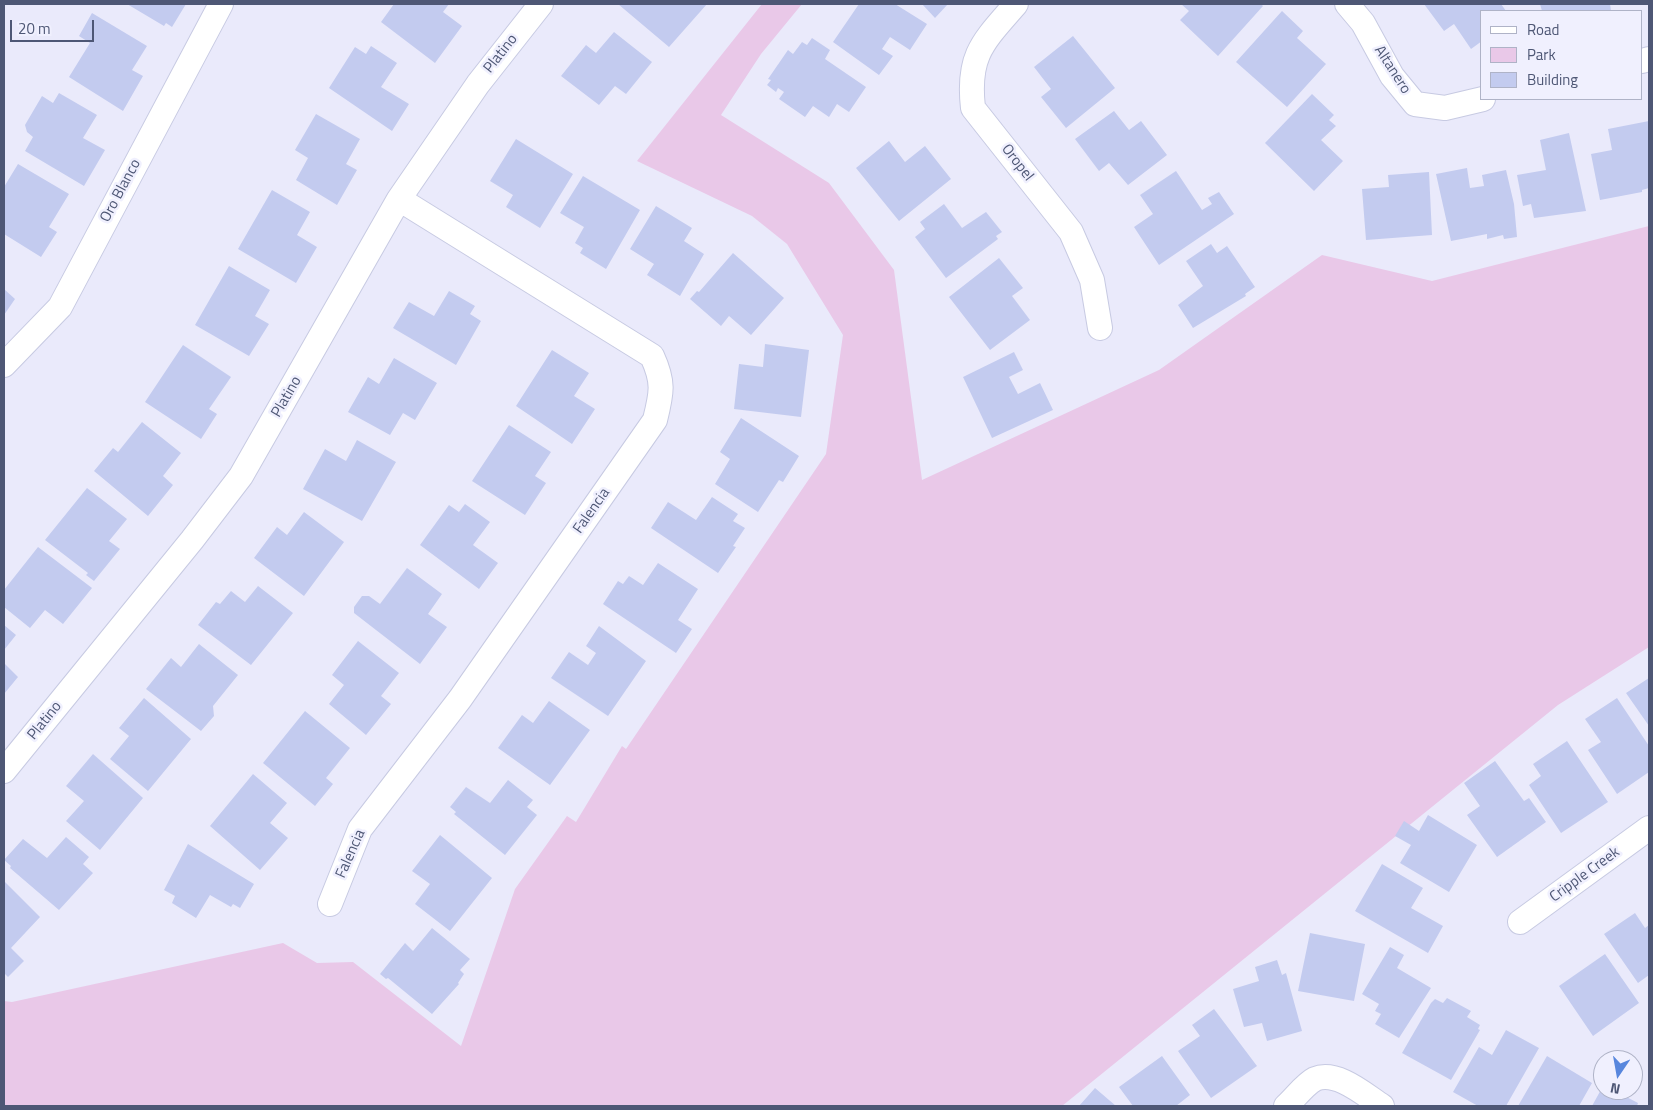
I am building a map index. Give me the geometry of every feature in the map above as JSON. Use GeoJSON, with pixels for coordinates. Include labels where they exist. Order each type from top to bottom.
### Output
{"type":"FeatureCollection","features":[{"type":"Feature","properties":{"kind":"street","name":"Oro Blanco"},"geometry":{"type":"LineString","coordinates":[[4,365],[60,307],[221,4]]}},
{"type":"Feature","properties":{"kind":"street","name":"Platino"},"geometry":{"type":"LineString","coordinates":[[4,771],[186,548],[241,476],[400,199],[478,84],[541,4]]}},
{"type":"Feature","properties":{"kind":"street","name":"Oropel"},"geometry":{"type":"LineString","coordinates":[[1016,4],[982,44],[974,62],[970,84],[973,108],[1071,232],[1092,280],[1100,328]]}},
{"type":"Feature","properties":{"kind":"street","name":"Altanero"},"geometry":{"type":"LineString","coordinates":[[1347,4],[1363,23],[1392,76],[1415,104],[1445,108],[1480,100]]}},
{"type":"Feature","properties":{"kind":"street","name":"Falencia"},"geometry":{"type":"LineString","coordinates":[[330,904],[360,829],[460,699],[644,436],[655,420],[660,398],[661,376],[652,356],[400,199]]}},
{"type":"Feature","properties":{"kind":"street","name":"Cripple Creek"},"geometry":{"type":"LineString","coordinates":[[1520,922],[1648,830]]}},
{"type":"Feature","properties":{"kind":"street"},"geometry":{"type":"LineString","coordinates":[[1286,1106],[1314,1079],[1330,1077],[1345,1083],[1382,1106]]}},
{"type":"Feature","properties":{"kind":"green space"},"geometry":{"type":"Polygon","coordinates":[[[762,4],[802,4],[761,54],[721,115],[829,183],[894,270],[922,480],[1159,370],[1322,255],[1432,281],[1649,226],[1649,647],[1558,705],[1062,1106],[4,1106],[4,1001],[12,1002],[283,943],[317,963],[353,962],[461,1046],[515,889],[567,816],[576,822],[622,746],[626,749],[826,454],[843,335],[787,244],[752,216],[637,161],[762,4]]]}},
{"type":"Feature","properties":{"kind":"building"},"geometry":{"type":"Polygon","coordinates":[[[127,4],[186,4],[172,27],[166,23],[164,26],[127,4]]]}},
{"type":"Feature","properties":{"kind":"building"},"geometry":{"type":"Polygon","coordinates":[[[394,4],[449,4],[443,12],[462,26],[435,63],[381,22],[394,4]]]}},
{"type":"Feature","properties":{"kind":"building"},"geometry":{"type":"Polygon","coordinates":[[[618,4],[707,4],[669,47],[618,4]]]}},
{"type":"Feature","properties":{"kind":"building"},"geometry":{"type":"Polygon","coordinates":[[[859,4],[895,4],[927,24],[910,50],[890,37],[882,49],[893,56],[879,75],[833,42],[859,4]]]}},
{"type":"Feature","properties":{"kind":"building"},"geometry":{"type":"Polygon","coordinates":[[[922,4],[948,4],[935,18],[922,4]]]}},
{"type":"Feature","properties":{"kind":"building"},"geometry":{"type":"Polygon","coordinates":[[[1181,4],[1261,4],[1263,6],[1218,56],[1180,20],[1189,11],[1181,4]]]}},
{"type":"Feature","properties":{"kind":"building"},"geometry":{"type":"Polygon","coordinates":[[[1424,4],[1501,4],[1505,10],[1480,10],[1480,42],[1471,49],[1454,24],[1444,31],[1424,4]]]}},
{"type":"Feature","properties":{"kind":"building"},"geometry":{"type":"Polygon","coordinates":[[[1540,4],[1610,4],[1611,10],[1542,10],[1540,4]]]}},
{"type":"Feature","properties":{"kind":"building"},"geometry":{"type":"Polygon","coordinates":[[[1282,11],[1303,31],[1297,38],[1326,64],[1287,107],[1236,62],[1282,11]]]}},
{"type":"Feature","properties":{"kind":"building"},"geometry":{"type":"Polygon","coordinates":[[[92,13],[147,46],[132,70],[143,76],[123,111],[69,77],[90,43],[79,36],[92,13]]]}},
{"type":"Feature","properties":{"kind":"building"},"geometry":{"type":"Polygon","coordinates":[[[614,32],[652,62],[626,94],[615,86],[599,105],[561,76],[586,45],[596,53],[614,32]]]}},
{"type":"Feature","properties":{"kind":"building"},"geometry":{"type":"Polygon","coordinates":[[[1073,36],[1115,88],[1066,128],[1041,97],[1051,89],[1034,67],[1073,36]]]}},
{"type":"Feature","properties":{"kind":"building"},"geometry":{"type":"Polygon","coordinates":[[[812,38],[830,50],[825,59],[866,87],[849,112],[837,104],[829,117],[813,106],[805,117],[779,99],[784,92],[778,88],[776,92],[767,85],[771,80],[768,79],[788,50],[793,54],[802,42],[807,45],[812,38]]]}},
{"type":"Feature","properties":{"kind":"building"},"geometry":{"type":"Polygon","coordinates":[[[371,46],[397,63],[381,87],[409,104],[392,131],[329,88],[355,47],[366,54],[371,46]]]}},
{"type":"Feature","properties":{"kind":"building"},"geometry":{"type":"Polygon","coordinates":[[[59,93],[97,115],[83,138],[105,150],[84,186],[25,151],[33,137],[27,132],[25,125],[42,96],[53,103],[59,93]]]}},
{"type":"Feature","properties":{"kind":"building"},"geometry":{"type":"Polygon","coordinates":[[[1312,94],[1334,115],[1329,120],[1336,126],[1321,140],[1343,161],[1314,191],[1265,143],[1312,94]]]}},
{"type":"Feature","properties":{"kind":"building"},"geometry":{"type":"Polygon","coordinates":[[[1114,111],[1129,130],[1141,121],[1167,155],[1128,185],[1109,163],[1099,171],[1075,139],[1114,111]]]}},
{"type":"Feature","properties":{"kind":"building"},"geometry":{"type":"Polygon","coordinates":[[[316,114],[360,139],[346,164],[357,170],[337,205],[296,180],[308,158],[295,150],[316,114]]]}},
{"type":"Feature","properties":{"kind":"building"},"geometry":{"type":"Polygon","coordinates":[[[1649,121],[1649,188],[1642,190],[1642,192],[1600,200],[1591,154],[1612,150],[1608,129],[1649,121]]]}},
{"type":"Feature","properties":{"kind":"building"},"geometry":{"type":"Polygon","coordinates":[[[1569,133],[1586,211],[1534,218],[1531,204],[1523,206],[1517,175],[1546,170],[1540,140],[1569,133]]]}},
{"type":"Feature","properties":{"kind":"building"},"geometry":{"type":"Polygon","coordinates":[[[516,139],[573,174],[540,228],[506,207],[513,195],[490,181],[516,139]]]}},
{"type":"Feature","properties":{"kind":"building"},"geometry":{"type":"Polygon","coordinates":[[[889,141],[905,162],[925,146],[951,179],[899,221],[856,168],[889,141]]]}},
{"type":"Feature","properties":{"kind":"building"},"geometry":{"type":"Polygon","coordinates":[[[18,164],[69,194],[49,227],[57,232],[41,257],[4,234],[4,187],[18,164]]]}},
{"type":"Feature","properties":{"kind":"building"},"geometry":{"type":"Polygon","coordinates":[[[1467,168],[1470,188],[1484,186],[1482,175],[1506,170],[1514,204],[1517,237],[1504,239],[1503,235],[1487,239],[1487,234],[1451,241],[1436,174],[1467,168]]]}},
{"type":"Feature","properties":{"kind":"building"},"geometry":{"type":"Polygon","coordinates":[[[1176,171],[1202,210],[1212,204],[1208,198],[1219,192],[1234,214],[1159,265],[1134,227],[1153,214],[1140,195],[1176,171]]]}},
{"type":"Feature","properties":{"kind":"building"},"geometry":{"type":"Polygon","coordinates":[[[1429,172],[1432,235],[1366,240],[1362,189],[1389,187],[1388,175],[1429,172]]]}},
{"type":"Feature","properties":{"kind":"building"},"geometry":{"type":"Polygon","coordinates":[[[583,176],[640,210],[606,269],[580,253],[583,248],[575,243],[584,227],[560,213],[583,176]]]}},
{"type":"Feature","properties":{"kind":"building"},"geometry":{"type":"Polygon","coordinates":[[[272,190],[310,212],[297,235],[317,247],[296,283],[238,249],[272,190]]]}},
{"type":"Feature","properties":{"kind":"building"},"geometry":{"type":"Polygon","coordinates":[[[944,204],[962,228],[986,212],[1002,232],[996,236],[998,239],[946,278],[915,237],[925,229],[920,222],[944,204]]]}},
{"type":"Feature","properties":{"kind":"building"},"geometry":{"type":"Polygon","coordinates":[[[656,206],[692,228],[684,241],[704,254],[680,296],[647,275],[654,264],[630,249],[656,206]]]}},
{"type":"Feature","properties":{"kind":"building"},"geometry":{"type":"Polygon","coordinates":[[[1211,244],[1217,253],[1227,246],[1255,287],[1245,294],[1246,296],[1193,328],[1178,305],[1203,286],[1186,261],[1211,244]]]}},
{"type":"Feature","properties":{"kind":"building"},"geometry":{"type":"Polygon","coordinates":[[[733,253],[784,298],[751,335],[729,316],[721,326],[690,299],[697,291],[699,292],[733,253]]]}},
{"type":"Feature","properties":{"kind":"building"},"geometry":{"type":"Polygon","coordinates":[[[999,258],[1023,288],[1012,296],[1030,320],[990,350],[949,297],[999,258]]]}},
{"type":"Feature","properties":{"kind":"building"},"geometry":{"type":"Polygon","coordinates":[[[229,266],[270,290],[255,316],[269,324],[249,356],[195,325],[229,266]]]}},
{"type":"Feature","properties":{"kind":"building"},"geometry":{"type":"Polygon","coordinates":[[[4,289],[15,299],[4,315],[4,289]]]}},
{"type":"Feature","properties":{"kind":"building"},"geometry":{"type":"Polygon","coordinates":[[[449,291],[475,306],[470,314],[481,321],[456,365],[393,328],[409,302],[434,316],[449,291]]]}},
{"type":"Feature","properties":{"kind":"building"},"geometry":{"type":"Polygon","coordinates":[[[765,344],[809,350],[801,417],[734,409],[739,364],[763,367],[765,344]]]}},
{"type":"Feature","properties":{"kind":"building"},"geometry":{"type":"Polygon","coordinates":[[[183,345],[231,377],[209,409],[217,414],[201,439],[145,402],[183,345]]]}},
{"type":"Feature","properties":{"kind":"building"},"geometry":{"type":"Polygon","coordinates":[[[552,350],[589,373],[574,396],[595,409],[572,444],[516,406],[552,350]]]}},
{"type":"Feature","properties":{"kind":"building"},"geometry":{"type":"Polygon","coordinates":[[[1014,352],[1023,370],[1009,377],[1018,394],[1040,383],[1053,410],[992,438],[963,377],[1014,352]]]}},
{"type":"Feature","properties":{"kind":"building"},"geometry":{"type":"Polygon","coordinates":[[[394,358],[437,383],[415,420],[403,413],[390,435],[348,412],[368,377],[379,384],[394,358]]]}},
{"type":"Feature","properties":{"kind":"building"},"geometry":{"type":"Polygon","coordinates":[[[741,418],[799,456],[783,482],[779,480],[758,512],[715,484],[730,459],[720,452],[741,418]]]}},
{"type":"Feature","properties":{"kind":"building"},"geometry":{"type":"Polygon","coordinates":[[[142,422],[181,453],[163,476],[173,485],[148,516],[94,471],[113,448],[118,452],[142,422]]]}},
{"type":"Feature","properties":{"kind":"building"},"geometry":{"type":"Polygon","coordinates":[[[509,425],[551,452],[535,476],[546,483],[525,515],[472,481],[509,425]]]}},
{"type":"Feature","properties":{"kind":"building"},"geometry":{"type":"Polygon","coordinates":[[[357,440],[396,462],[362,521],[303,489],[325,449],[346,461],[357,440]]]}},
{"type":"Feature","properties":{"kind":"building"},"geometry":{"type":"Polygon","coordinates":[[[87,488],[127,519],[109,541],[120,549],[94,581],[86,575],[88,573],[45,540],[87,488]]]}},
{"type":"Feature","properties":{"kind":"building"},"geometry":{"type":"Polygon","coordinates":[[[712,497],[738,514],[733,521],[745,528],[733,546],[736,547],[718,573],[651,528],[668,502],[696,520],[712,497]]]}},
{"type":"Feature","properties":{"kind":"building"},"geometry":{"type":"Polygon","coordinates":[[[465,504],[490,522],[473,545],[498,563],[479,589],[420,545],[449,505],[459,512],[465,504]]]}},
{"type":"Feature","properties":{"kind":"building"},"geometry":{"type":"Polygon","coordinates":[[[304,512],[344,542],[304,596],[254,558],[277,527],[287,535],[304,512]]]}},
{"type":"Feature","properties":{"kind":"building"},"geometry":{"type":"Polygon","coordinates":[[[38,547],[92,588],[63,624],[45,610],[30,628],[4,607],[4,590],[38,547]]]}},
{"type":"Feature","properties":{"kind":"building"},"geometry":{"type":"Polygon","coordinates":[[[658,563],[698,589],[678,620],[692,629],[676,653],[603,604],[618,581],[623,584],[629,576],[643,585],[658,563]]]}},
{"type":"Feature","properties":{"kind":"building"},"geometry":{"type":"Polygon","coordinates":[[[407,568],[442,594],[428,614],[447,627],[420,664],[354,613],[354,607],[362,596],[369,596],[380,604],[407,568]]]}},
{"type":"Feature","properties":{"kind":"building"},"geometry":{"type":"Polygon","coordinates":[[[258,586],[293,613],[251,665],[198,625],[216,602],[220,604],[231,591],[245,602],[258,586]]]}},
{"type":"Feature","properties":{"kind":"building"},"geometry":{"type":"Polygon","coordinates":[[[4,625],[16,635],[4,650],[4,625]]]}},
{"type":"Feature","properties":{"kind":"building"},"geometry":{"type":"Polygon","coordinates":[[[599,626],[646,661],[608,716],[551,678],[569,652],[588,665],[596,653],[586,646],[599,626]]]}},
{"type":"Feature","properties":{"kind":"building"},"geometry":{"type":"Polygon","coordinates":[[[358,641],[399,673],[381,696],[391,704],[366,735],[329,704],[344,685],[332,675],[358,641]]]}},
{"type":"Feature","properties":{"kind":"building"},"geometry":{"type":"Polygon","coordinates":[[[199,644],[238,675],[213,706],[214,716],[201,731],[146,689],[171,658],[181,667],[199,644]]]}},
{"type":"Feature","properties":{"kind":"building"},"geometry":{"type":"Polygon","coordinates":[[[4,663],[18,677],[4,694],[4,663]]]}},
{"type":"Feature","properties":{"kind":"building"},"geometry":{"type":"Polygon","coordinates":[[[1649,678],[1649,726],[1626,693],[1649,678]]]}},
{"type":"Feature","properties":{"kind":"building"},"geometry":{"type":"Polygon","coordinates":[[[144,698],[191,739],[148,791],[110,759],[129,736],[119,728],[144,698]]]}},
{"type":"Feature","properties":{"kind":"building"},"geometry":{"type":"Polygon","coordinates":[[[1617,698],[1649,746],[1649,772],[1617,794],[1588,750],[1601,742],[1585,719],[1617,698]]]}},
{"type":"Feature","properties":{"kind":"building"},"geometry":{"type":"Polygon","coordinates":[[[549,701],[590,730],[550,785],[498,748],[522,715],[533,723],[549,701]]]}},
{"type":"Feature","properties":{"kind":"building"},"geometry":{"type":"Polygon","coordinates":[[[305,711],[350,748],[326,778],[333,784],[315,806],[263,763],[305,711]]]}},
{"type":"Feature","properties":{"kind":"building"},"geometry":{"type":"Polygon","coordinates":[[[1567,741],[1608,802],[1561,833],[1529,785],[1541,776],[1533,764],[1567,741]]]}},
{"type":"Feature","properties":{"kind":"building"},"geometry":{"type":"Polygon","coordinates":[[[93,754],[143,798],[100,850],[66,821],[84,801],[66,786],[93,754]]]}},
{"type":"Feature","properties":{"kind":"building"},"geometry":{"type":"Polygon","coordinates":[[[1495,761],[1524,801],[1529,798],[1546,822],[1497,857],[1467,815],[1480,806],[1464,783],[1495,761]]]}},
{"type":"Feature","properties":{"kind":"building"},"geometry":{"type":"Polygon","coordinates":[[[253,774],[287,803],[270,823],[288,838],[260,870],[210,826],[253,774]]]}},
{"type":"Feature","properties":{"kind":"building"},"geometry":{"type":"Polygon","coordinates":[[[508,780],[533,800],[527,807],[537,815],[505,855],[454,814],[456,812],[450,807],[466,787],[490,803],[508,780]]]}},
{"type":"Feature","properties":{"kind":"building"},"geometry":{"type":"Polygon","coordinates":[[[1428,815],[1477,845],[1449,892],[1400,863],[1411,845],[1395,836],[1404,821],[1419,831],[1428,815]]]}},
{"type":"Feature","properties":{"kind":"building"},"geometry":{"type":"Polygon","coordinates":[[[440,835],[492,878],[450,931],[415,904],[430,884],[412,871],[440,835]]]}},
{"type":"Feature","properties":{"kind":"building"},"geometry":{"type":"Polygon","coordinates":[[[66,837],[89,857],[83,864],[93,873],[59,910],[10,868],[11,866],[4,860],[23,839],[47,858],[66,837]]]}},
{"type":"Feature","properties":{"kind":"building"},"geometry":{"type":"Polygon","coordinates":[[[188,844],[254,884],[240,908],[233,904],[231,907],[210,895],[196,918],[172,903],[175,896],[164,890],[188,844]]]}},
{"type":"Feature","properties":{"kind":"building"},"geometry":{"type":"Polygon","coordinates":[[[1382,864],[1423,888],[1411,908],[1443,926],[1428,953],[1355,911],[1382,864]]]}},
{"type":"Feature","properties":{"kind":"building"},"geometry":{"type":"Polygon","coordinates":[[[4,881],[40,917],[11,948],[24,961],[8,977],[4,973],[4,881]]]}},
{"type":"Feature","properties":{"kind":"building"},"geometry":{"type":"Polygon","coordinates":[[[1635,913],[1645,928],[1649,925],[1649,975],[1638,983],[1604,934],[1635,913]]]}},
{"type":"Feature","properties":{"kind":"building"},"geometry":{"type":"Polygon","coordinates":[[[432,928],[470,959],[460,970],[464,974],[459,984],[432,1014],[388,978],[386,979],[380,974],[405,943],[413,951],[432,928]]]}},
{"type":"Feature","properties":{"kind":"building"},"geometry":{"type":"Polygon","coordinates":[[[1310,933],[1365,944],[1354,1001],[1298,991],[1310,933]]]}},
{"type":"Feature","properties":{"kind":"building"},"geometry":{"type":"Polygon","coordinates":[[[1390,947],[1404,955],[1397,968],[1431,988],[1399,1038],[1375,1024],[1381,1014],[1375,1011],[1379,1004],[1362,994],[1390,947]]]}},
{"type":"Feature","properties":{"kind":"building"},"geometry":{"type":"Polygon","coordinates":[[[1605,954],[1639,1003],[1593,1036],[1559,986],[1605,954]]]}},
{"type":"Feature","properties":{"kind":"building"},"geometry":{"type":"Polygon","coordinates":[[[1277,960],[1282,975],[1286,973],[1302,1031],[1267,1041],[1262,1023],[1244,1027],[1233,989],[1259,981],[1255,967],[1277,960]]]}},
{"type":"Feature","properties":{"kind":"building"},"geometry":{"type":"Polygon","coordinates":[[[1447,998],[1471,1011],[1467,1017],[1480,1025],[1478,1029],[1480,1030],[1451,1080],[1402,1053],[1431,1003],[1435,999],[1443,1003],[1447,998]]]}},
{"type":"Feature","properties":{"kind":"building"},"geometry":{"type":"Polygon","coordinates":[[[1214,1009],[1257,1066],[1211,1098],[1178,1051],[1200,1036],[1192,1025],[1214,1009]]]}},
{"type":"Feature","properties":{"kind":"building"},"geometry":{"type":"Polygon","coordinates":[[[1506,1030],[1539,1048],[1506,1106],[1478,1106],[1453,1092],[1479,1047],[1492,1055],[1506,1030]]]}},
{"type":"Feature","properties":{"kind":"building"},"geometry":{"type":"Polygon","coordinates":[[[1162,1056],[1190,1095],[1176,1106],[1133,1106],[1119,1087],[1162,1056]]]}},
{"type":"Feature","properties":{"kind":"building"},"geometry":{"type":"Polygon","coordinates":[[[1547,1056],[1592,1083],[1579,1106],[1518,1106],[1547,1056]]]}},
{"type":"Feature","properties":{"kind":"building"},"geometry":{"type":"Polygon","coordinates":[[[1095,1088],[1116,1106],[1079,1106],[1095,1088]]]}},
{"type":"Feature","properties":{"kind":"building"},"geometry":{"type":"Polygon","coordinates":[[[1595,1100],[1632,1100],[1638,1103],[1637,1106],[1592,1106],[1595,1100]]]}}]}
